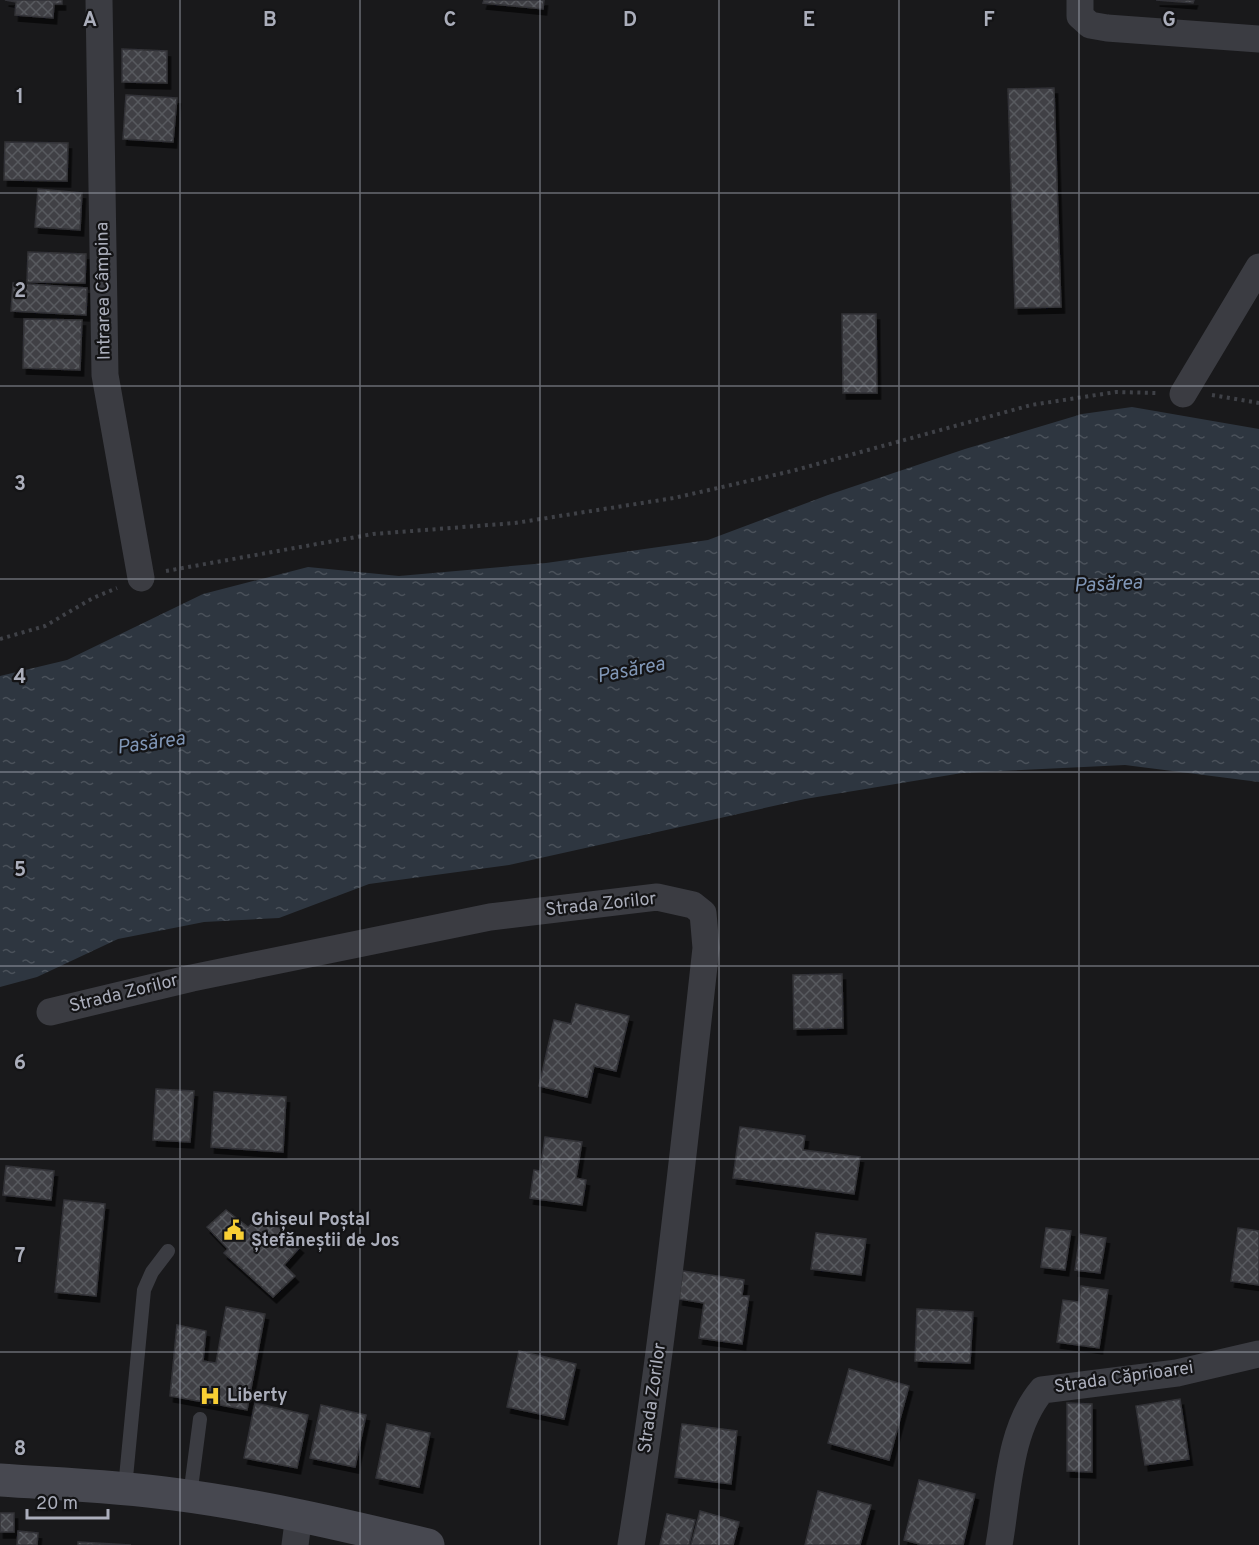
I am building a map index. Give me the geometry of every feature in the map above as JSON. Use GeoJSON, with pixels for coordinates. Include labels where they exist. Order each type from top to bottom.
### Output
{"type":"FeatureCollection","features":[{"type":"Feature","properties":{"kind":"main road"},"geometry":{"type":"LineString","coordinates":[[0,1480],[125,1488],[190,1496],[297,1530],[428,1545]]}},
{"type":"Feature","properties":{"kind":"street","name":"Intrarea Câmpina"},"geometry":{"type":"LineString","coordinates":[[99,0],[105,375],[141,578]]}},
{"type":"Feature","properties":{"kind":"street"},"geometry":{"type":"LineString","coordinates":[[1080,0],[1080,16],[1090,25],[1259,39]]}},
{"type":"Feature","properties":{"kind":"street"},"geometry":{"type":"LineString","coordinates":[[1183,394],[1259,267]]}},
{"type":"Feature","properties":{"kind":"street","name":"Strada Zorilor"},"geometry":{"type":"LineString","coordinates":[[50,1012],[192,978],[490,917],[657,897],[693,906],[703,913],[706,948],[686,1125],[653,1408],[631,1545]]}},
{"type":"Feature","properties":{"kind":"street","name":"Strada Căprioarei"},"geometry":{"type":"LineString","coordinates":[[999,1545],[1016,1444],[1028,1406],[1042,1390],[1177,1373],[1259,1354]]}},
{"type":"Feature","properties":{"kind":"lane"},"geometry":{"type":"LineString","coordinates":[[125,1488],[144,1290],[152,1272],[168,1251]]}},
{"type":"Feature","properties":{"kind":"lane"},"geometry":{"type":"LineString","coordinates":[[190,1496],[200,1419]]}},
{"type":"Feature","properties":{"kind":"path"},"geometry":{"type":"LineString","coordinates":[[0,639],[45,626],[93,598],[141,578],[261,553],[374,534],[515,523],[674,498],[792,471],[1030,405],[1116,392],[1214,395],[1259,403]]}},
{"type":"Feature","properties":{"kind":"water","name":"Pasărea"},"geometry":{"type":"Polygon","coordinates":[[[1132,407],[1259,429],[1259,782],[1125,765],[962,773],[805,799],[509,865],[369,884],[279,918],[204,922],[118,939],[37,977],[0,987],[0,676],[67,660],[203,594],[308,567],[399,576],[546,563],[708,540],[828,495],[965,449],[1082,414],[1132,407]]]}},
{"type":"Feature","properties":{"kind":"building"},"geometry":{"type":"Polygon","coordinates":[[[5,0],[62,0],[62,4],[54,4],[53,18],[15,15],[16,2],[5,0]]]}},
{"type":"Feature","properties":{"kind":"building"},"geometry":{"type":"Polygon","coordinates":[[[484,0],[544,0],[543,9],[483,3],[484,0]]]}},
{"type":"Feature","properties":{"kind":"building"},"geometry":{"type":"Polygon","coordinates":[[[1156,0],[1194,0],[1193,3],[1156,0]]]}},
{"type":"Feature","properties":{"kind":"building"},"geometry":{"type":"Polygon","coordinates":[[[122,49],[167,51],[167,83],[122,82],[122,49]]]}},
{"type":"Feature","properties":{"kind":"building"},"geometry":{"type":"Polygon","coordinates":[[[1054,88],[1061,307],[1015,308],[1008,89],[1054,88]]]}},
{"type":"Feature","properties":{"kind":"building"},"geometry":{"type":"Polygon","coordinates":[[[126,95],[177,98],[173,142],[123,139],[126,95]]]}},
{"type":"Feature","properties":{"kind":"building"},"geometry":{"type":"Polygon","coordinates":[[[5,142],[68,143],[67,181],[4,180],[5,142]]]}},
{"type":"Feature","properties":{"kind":"building"},"geometry":{"type":"Polygon","coordinates":[[[38,189],[82,193],[80,230],[35,227],[38,189]]]}},
{"type":"Feature","properties":{"kind":"building"},"geometry":{"type":"Polygon","coordinates":[[[28,252],[86,254],[85,283],[27,282],[28,252]]]}},
{"type":"Feature","properties":{"kind":"building"},"geometry":{"type":"Polygon","coordinates":[[[13,283],[87,288],[86,315],[11,311],[13,283]]]}},
{"type":"Feature","properties":{"kind":"building"},"geometry":{"type":"Polygon","coordinates":[[[842,314],[876,314],[877,393],[843,393],[842,314]]]}},
{"type":"Feature","properties":{"kind":"building"},"geometry":{"type":"Polygon","coordinates":[[[24,319],[82,320],[80,370],[23,368],[24,319]]]}},
{"type":"Feature","properties":{"kind":"building"},"geometry":{"type":"Polygon","coordinates":[[[842,974],[843,1028],[794,1029],[793,975],[842,974]]]}},
{"type":"Feature","properties":{"kind":"building"},"geometry":{"type":"Polygon","coordinates":[[[576,1004],[629,1016],[616,1071],[594,1066],[587,1097],[539,1086],[554,1020],[571,1024],[576,1004]]]}},
{"type":"Feature","properties":{"kind":"building"},"geometry":{"type":"Polygon","coordinates":[[[156,1089],[194,1091],[190,1142],[153,1140],[156,1089]]]}},
{"type":"Feature","properties":{"kind":"building"},"geometry":{"type":"Polygon","coordinates":[[[214,1092],[286,1097],[283,1152],[211,1147],[214,1092]]]}},
{"type":"Feature","properties":{"kind":"building"},"geometry":{"type":"Polygon","coordinates":[[[740,1127],[805,1136],[803,1150],[860,1157],[854,1194],[733,1178],[740,1127]]]}},
{"type":"Feature","properties":{"kind":"building"},"geometry":{"type":"Polygon","coordinates":[[[545,1137],[582,1142],[576,1178],[586,1180],[582,1205],[530,1198],[534,1170],[540,1171],[545,1137]]]}},
{"type":"Feature","properties":{"kind":"building"},"geometry":{"type":"Polygon","coordinates":[[[6,1166],[54,1171],[51,1200],[3,1195],[6,1166]]]}},
{"type":"Feature","properties":{"kind":"building"},"geometry":{"type":"Polygon","coordinates":[[[64,1200],[105,1204],[96,1296],[55,1292],[64,1200]]]}},
{"type":"Feature","properties":{"kind":"building"},"geometry":{"type":"Polygon","coordinates":[[[226,1210],[248,1227],[264,1214],[300,1247],[284,1265],[295,1276],[273,1297],[224,1253],[228,1249],[207,1227],[226,1210]]]}},
{"type":"Feature","properties":{"kind":"building"},"geometry":{"type":"Polygon","coordinates":[[[1046,1228],[1071,1231],[1065,1270],[1041,1267],[1046,1228]]]}},
{"type":"Feature","properties":{"kind":"building"},"geometry":{"type":"Polygon","coordinates":[[[1238,1228],[1259,1231],[1259,1285],[1231,1281],[1238,1228]]]}},
{"type":"Feature","properties":{"kind":"building"},"geometry":{"type":"Polygon","coordinates":[[[816,1233],[866,1239],[861,1275],[811,1269],[816,1233]]]}},
{"type":"Feature","properties":{"kind":"building"},"geometry":{"type":"Polygon","coordinates":[[[1080,1234],[1106,1238],[1100,1273],[1075,1270],[1080,1234]]]}},
{"type":"Feature","properties":{"kind":"building"},"geometry":{"type":"Polygon","coordinates":[[[683,1271],[744,1280],[742,1296],[749,1296],[742,1344],[699,1338],[704,1303],[679,1299],[683,1271]]]}},
{"type":"Feature","properties":{"kind":"building"},"geometry":{"type":"Polygon","coordinates":[[[1081,1286],[1108,1290],[1099,1348],[1057,1342],[1063,1300],[1079,1302],[1081,1286]]]}},
{"type":"Feature","properties":{"kind":"building"},"geometry":{"type":"Polygon","coordinates":[[[226,1307],[265,1314],[247,1410],[170,1396],[177,1325],[206,1331],[203,1361],[216,1363],[226,1307]]]}},
{"type":"Feature","properties":{"kind":"building"},"geometry":{"type":"Polygon","coordinates":[[[917,1309],[973,1312],[970,1363],[915,1361],[917,1309]]]}},
{"type":"Feature","properties":{"kind":"building"},"geometry":{"type":"Polygon","coordinates":[[[519,1351],[576,1364],[564,1419],[507,1407],[519,1351]]]}},
{"type":"Feature","properties":{"kind":"building"},"geometry":{"type":"Polygon","coordinates":[[[849,1369],[909,1386],[889,1460],[828,1443],[849,1369]]]}},
{"type":"Feature","properties":{"kind":"building"},"geometry":{"type":"Polygon","coordinates":[[[1180,1399],[1189,1459],[1145,1465],[1136,1406],[1180,1399]]]}},
{"type":"Feature","properties":{"kind":"building"},"geometry":{"type":"Polygon","coordinates":[[[255,1403],[308,1415],[297,1468],[244,1458],[255,1403]]]}},
{"type":"Feature","properties":{"kind":"building"},"geometry":{"type":"Polygon","coordinates":[[[1067,1403],[1092,1404],[1092,1472],[1067,1471],[1067,1403]]]}},
{"type":"Feature","properties":{"kind":"building"},"geometry":{"type":"Polygon","coordinates":[[[321,1405],[366,1415],[355,1467],[310,1458],[321,1405]]]}},
{"type":"Feature","properties":{"kind":"building"},"geometry":{"type":"Polygon","coordinates":[[[387,1424],[430,1433],[419,1487],[376,1478],[387,1424]]]}},
{"type":"Feature","properties":{"kind":"building"},"geometry":{"type":"Polygon","coordinates":[[[682,1424],[737,1431],[731,1484],[675,1477],[682,1424]]]}},
{"type":"Feature","properties":{"kind":"building"},"geometry":{"type":"Polygon","coordinates":[[[919,1480],[975,1494],[963,1545],[923,1545],[904,1540],[919,1480]]]}},
{"type":"Feature","properties":{"kind":"building"},"geometry":{"type":"Polygon","coordinates":[[[818,1491],[871,1505],[860,1545],[805,1545],[818,1491]]]}},
{"type":"Feature","properties":{"kind":"building"},"geometry":{"type":"Polygon","coordinates":[[[700,1511],[739,1522],[733,1545],[691,1545],[700,1511]]]}},
{"type":"Feature","properties":{"kind":"building"},"geometry":{"type":"Polygon","coordinates":[[[0,1513],[14,1513],[14,1532],[0,1532],[0,1513]]]}},
{"type":"Feature","properties":{"kind":"building"},"geometry":{"type":"Polygon","coordinates":[[[667,1514],[695,1520],[689,1545],[660,1545],[667,1514]]]}},
{"type":"Feature","properties":{"kind":"building"},"geometry":{"type":"Polygon","coordinates":[[[18,1531],[38,1533],[37,1545],[17,1545],[18,1531]]]}},
{"type":"Feature","properties":{"kind":"building"},"geometry":{"type":"Polygon","coordinates":[[[78,1542],[131,1545],[78,1545],[78,1542]]]}},
{"type":"Feature","properties":{"kind":"place","name":"Ghișeul Poștal Ștefăneștii de Jos"},"geometry":{"type":"Point","coordinates":[234,1230]}},
{"type":"Feature","properties":{"kind":"place","name":"Liberty"},"geometry":{"type":"Point","coordinates":[210,1396]}}]}
